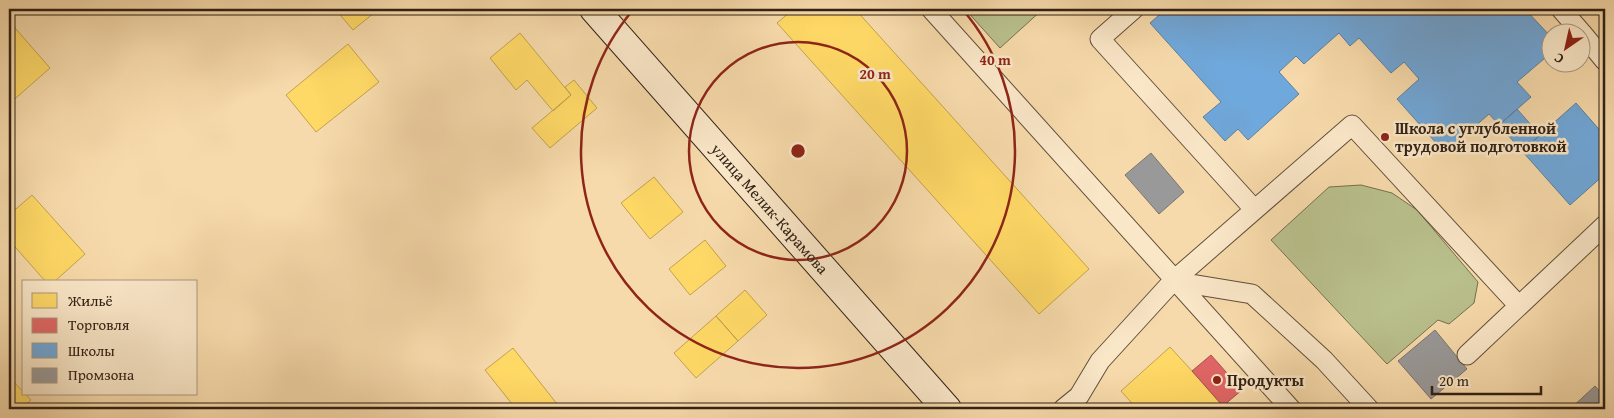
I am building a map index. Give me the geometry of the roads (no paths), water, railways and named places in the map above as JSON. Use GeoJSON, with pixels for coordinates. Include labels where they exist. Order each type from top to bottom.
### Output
{"type":"FeatureCollection","features":[{"type":"Feature","properties":{"kind":"street","name":"улица Мелик-Карамова"},"geometry":{"type":"LineString","coordinates":[[594,9],[943,408]]}},
{"type":"Feature","properties":{"kind":"lane"},"geometry":{"type":"LineString","coordinates":[[931,9],[1173,281],[1291,409]]}},
{"type":"Feature","properties":{"kind":"lane"},"geometry":{"type":"LineString","coordinates":[[1134,9],[1100,39],[1254,210]]}},
{"type":"Feature","properties":{"kind":"lane"},"geometry":{"type":"LineString","coordinates":[[1561,9],[1572,22]]}},
{"type":"Feature","properties":{"kind":"lane"},"geometry":{"type":"LineString","coordinates":[[1592,46],[1605,61]]}},
{"type":"Feature","properties":{"kind":"lane"},"geometry":{"type":"LineString","coordinates":[[1063,409],[1085,402],[1100,362],[1173,281],[1352,125],[1519,306]]}},
{"type":"Feature","properties":{"kind":"lane"},"geometry":{"type":"LineString","coordinates":[[1467,355],[1605,225]]}},
{"type":"Feature","properties":{"kind":"lane"},"geometry":{"type":"LineString","coordinates":[[1173,281],[1252,294],[1324,360],[1369,409]]}},
{"type":"Feature","properties":{"kind":"place","name":"Школа с углубленной трудовой подготовкой"},"geometry":{"type":"Point","coordinates":[1385,137]}},
{"type":"Feature","properties":{"kind":"place","name":"Продукты"},"geometry":{"type":"Point","coordinates":[1217,380]}}]}
